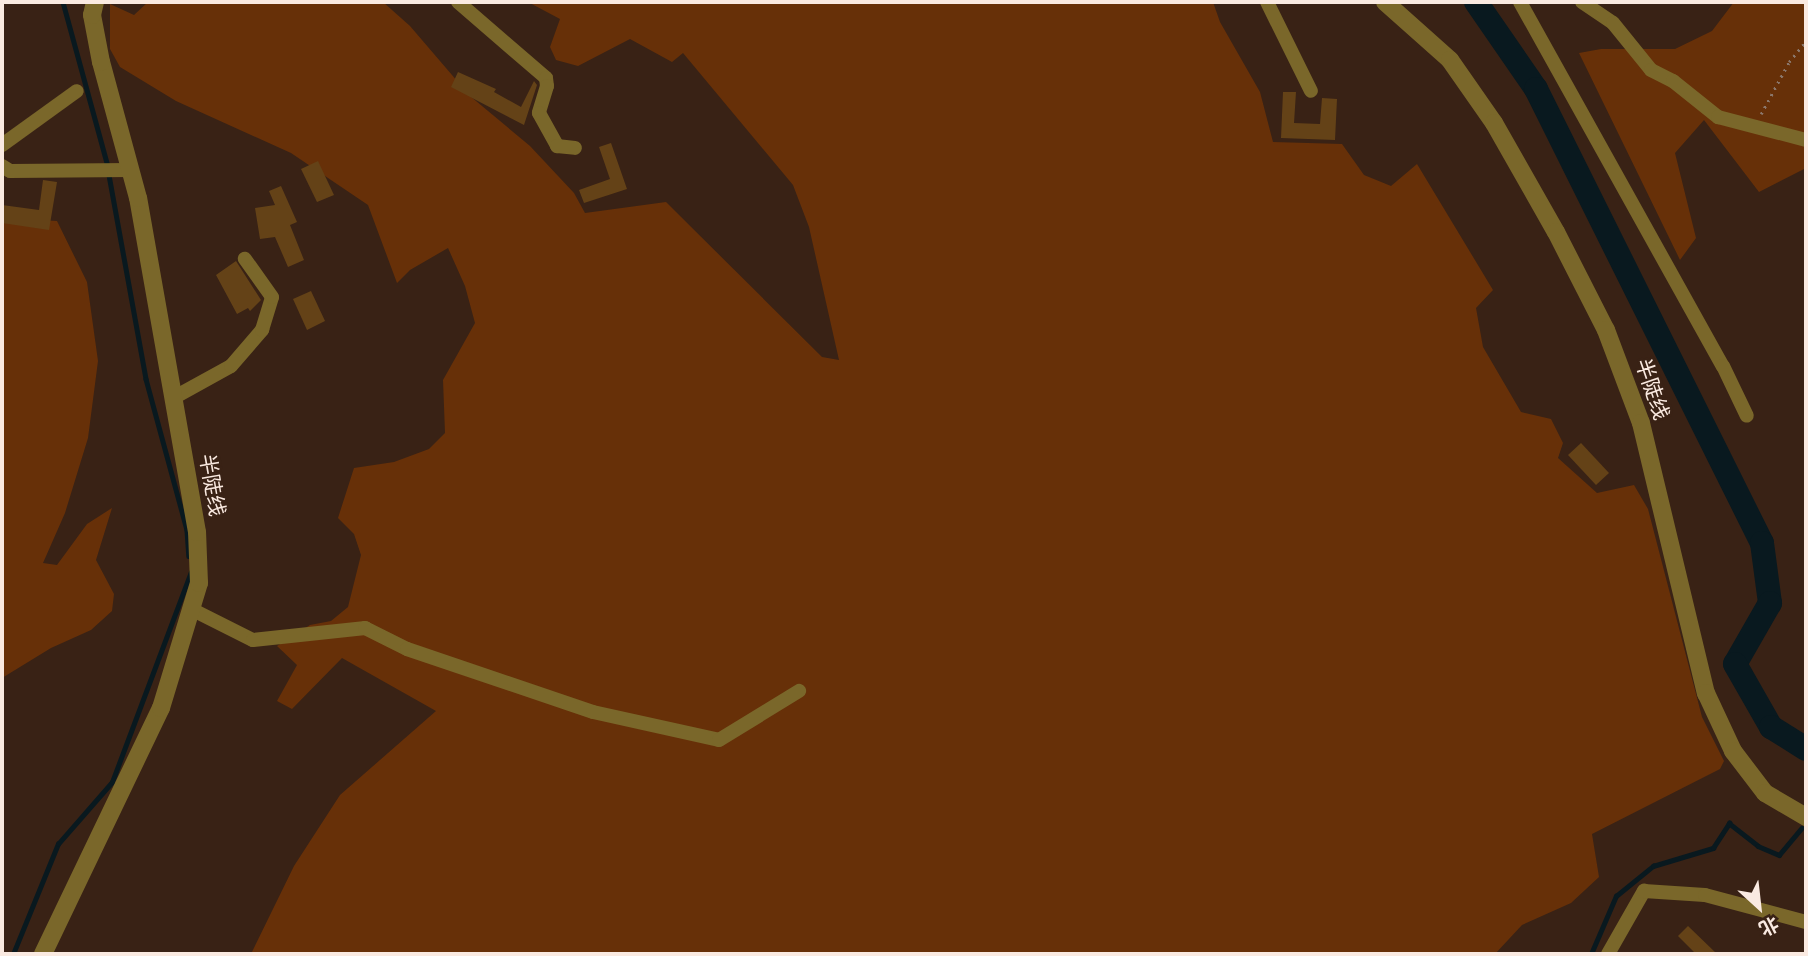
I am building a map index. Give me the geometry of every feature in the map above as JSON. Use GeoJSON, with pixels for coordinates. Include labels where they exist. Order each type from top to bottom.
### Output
{"type":"FeatureCollection","features":[{"type":"Feature","properties":{"kind":"street","name":"半陡线"},"geometry":{"type":"LineString","coordinates":[[43,954],[162,708],[199,583],[197,533],[173,398],[101,62],[92,15],[95,2]]}},
{"type":"Feature","properties":{"kind":"street"},"geometry":{"type":"LineString","coordinates":[[458,2],[545,78],[547,86],[540,113],[557,146],[575,148]]}},
{"type":"Feature","properties":{"kind":"street"},"geometry":{"type":"LineString","coordinates":[[1267,2],[1311,91]]}},
{"type":"Feature","properties":{"kind":"street","name":"半陡线"},"geometry":{"type":"LineString","coordinates":[[1385,2],[1450,60],[1494,123],[1556,232],[1606,330],[1641,423],[1706,693],[1733,751],[1765,793],[1806,817]]}},
{"type":"Feature","properties":{"kind":"street"},"geometry":{"type":"LineString","coordinates":[[1520,2],[1717,354],[1746,416]]}},
{"type":"Feature","properties":{"kind":"street"},"geometry":{"type":"LineString","coordinates":[[1582,2],[1614,23],[1651,70],[1673,81],[1718,117],[1806,140]]}},
{"type":"Feature","properties":{"kind":"street"},"geometry":{"type":"LineString","coordinates":[[2,145],[77,91]]}},
{"type":"Feature","properties":{"kind":"street"},"geometry":{"type":"LineString","coordinates":[[2,166],[10,171],[124,170]]}},
{"type":"Feature","properties":{"kind":"street"},"geometry":{"type":"LineString","coordinates":[[173,398],[231,366],[262,330],[272,298],[245,259]]}},
{"type":"Feature","properties":{"kind":"street"},"geometry":{"type":"LineString","coordinates":[[191,609],[253,640],[365,628],[407,649],[593,712],[719,740],[799,691]]}},
{"type":"Feature","properties":{"kind":"street"},"geometry":{"type":"LineString","coordinates":[[1608,954],[1644,891],[1705,895],[1806,922]]}},
{"type":"Feature","properties":{"kind":"path"},"geometry":{"type":"LineString","coordinates":[[1754,127],[1789,62],[1806,41]]}},
{"type":"Feature","properties":{"kind":"shaded area"},"geometry":{"type":"Polygon","coordinates":[[[148,2],[383,2],[410,26],[470,96],[530,146],[574,193],[585,213],[666,202],[822,357],[839,360],[809,227],[793,185],[683,53],[672,62],[630,39],[578,66],[556,60],[550,47],[560,19],[528,2],[1213,2],[1220,22],[1260,92],[1273,142],[1342,144],[1364,175],[1391,186],[1417,164],[1493,290],[1476,308],[1483,347],[1521,412],[1551,419],[1563,443],[1558,458],[1597,493],[1634,485],[1648,509],[1702,717],[1724,761],[1720,769],[1592,834],[1599,877],[1571,903],[1522,925],[1495,954],[251,954],[294,866],[340,795],[436,711],[342,658],[292,709],[277,701],[297,665],[277,646],[310,625],[331,621],[348,607],[361,555],[354,534],[338,518],[354,468],[394,462],[429,449],[445,433],[443,380],[475,323],[465,286],[448,248],[410,270],[397,283],[368,205],[291,153],[176,101],[120,67],[110,49],[110,4],[134,15],[148,2]]]}},
{"type":"Feature","properties":{"kind":"shaded area"},"geometry":{"type":"Polygon","coordinates":[[[1734,2],[1806,2],[1806,168],[1759,192],[1704,120],[1675,153],[1696,238],[1680,260],[1579,53],[1601,49],[1675,49],[1712,31],[1734,2]]]}},
{"type":"Feature","properties":{"kind":"shaded area"},"geometry":{"type":"Polygon","coordinates":[[[2,218],[57,221],[87,282],[98,361],[88,438],[65,513],[43,563],[57,565],[87,524],[112,508],[96,560],[114,594],[112,611],[91,630],[51,648],[2,678],[2,218]]]}},
{"type":"Feature","properties":{"kind":"building"},"geometry":{"type":"Polygon","coordinates":[[[458,72],[496,89],[494,92],[521,107],[534,81],[537,85],[524,125],[451,87],[458,72]]]}},
{"type":"Feature","properties":{"kind":"building"},"geometry":{"type":"Polygon","coordinates":[[[1283,92],[1296,92],[1294,123],[1320,124],[1322,98],[1337,99],[1335,140],[1281,138],[1283,92]]]}},
{"type":"Feature","properties":{"kind":"building"},"geometry":{"type":"Polygon","coordinates":[[[611,143],[627,189],[584,203],[579,190],[610,179],[599,147],[611,143]]]}},
{"type":"Feature","properties":{"kind":"building"},"geometry":{"type":"Polygon","coordinates":[[[318,161],[334,195],[317,202],[301,169],[318,161]]]}},
{"type":"Feature","properties":{"kind":"building"},"geometry":{"type":"Polygon","coordinates":[[[43,180],[57,182],[49,230],[2,223],[2,205],[39,210],[43,180]]]}},
{"type":"Feature","properties":{"kind":"building"},"geometry":{"type":"Polygon","coordinates":[[[281,186],[297,222],[290,225],[304,260],[288,267],[275,237],[260,239],[255,208],[275,205],[269,191],[281,186]]]}},
{"type":"Feature","properties":{"kind":"building"},"geometry":{"type":"Polygon","coordinates":[[[236,261],[261,300],[250,311],[248,308],[237,314],[216,275],[236,261]]]}},
{"type":"Feature","properties":{"kind":"building"},"geometry":{"type":"Polygon","coordinates":[[[311,291],[325,321],[307,330],[293,299],[311,291]]]}},
{"type":"Feature","properties":{"kind":"building"},"geometry":{"type":"Polygon","coordinates":[[[1581,443],[1609,473],[1596,485],[1568,455],[1581,443]]]}},
{"type":"Feature","properties":{"kind":"building"},"geometry":{"type":"Polygon","coordinates":[[[1688,926],[1717,954],[1696,954],[1678,936],[1688,926]]]}},
{"type":"Feature","properties":{"kind":"waterway"},"geometry":{"type":"LineString","coordinates":[[63,2],[108,166]]}},
{"type":"Feature","properties":{"kind":"waterway"},"geometry":{"type":"LineString","coordinates":[[1476,2],[1536,89],[1762,543],[1770,603],[1735,664],[1771,727],[1806,749]]}},
{"type":"Feature","properties":{"kind":"waterway"},"geometry":{"type":"LineString","coordinates":[[109,175],[146,379],[187,530],[189,556]]}},
{"type":"Feature","properties":{"kind":"waterway"},"geometry":{"type":"LineString","coordinates":[[13,954],[58,844],[112,782],[191,572]]}},
{"type":"Feature","properties":{"kind":"waterway"},"geometry":{"type":"LineString","coordinates":[[1591,954],[1616,896],[1653,866],[1713,848],[1729,823],[1758,846],[1779,855],[1802,828]]}}]}
